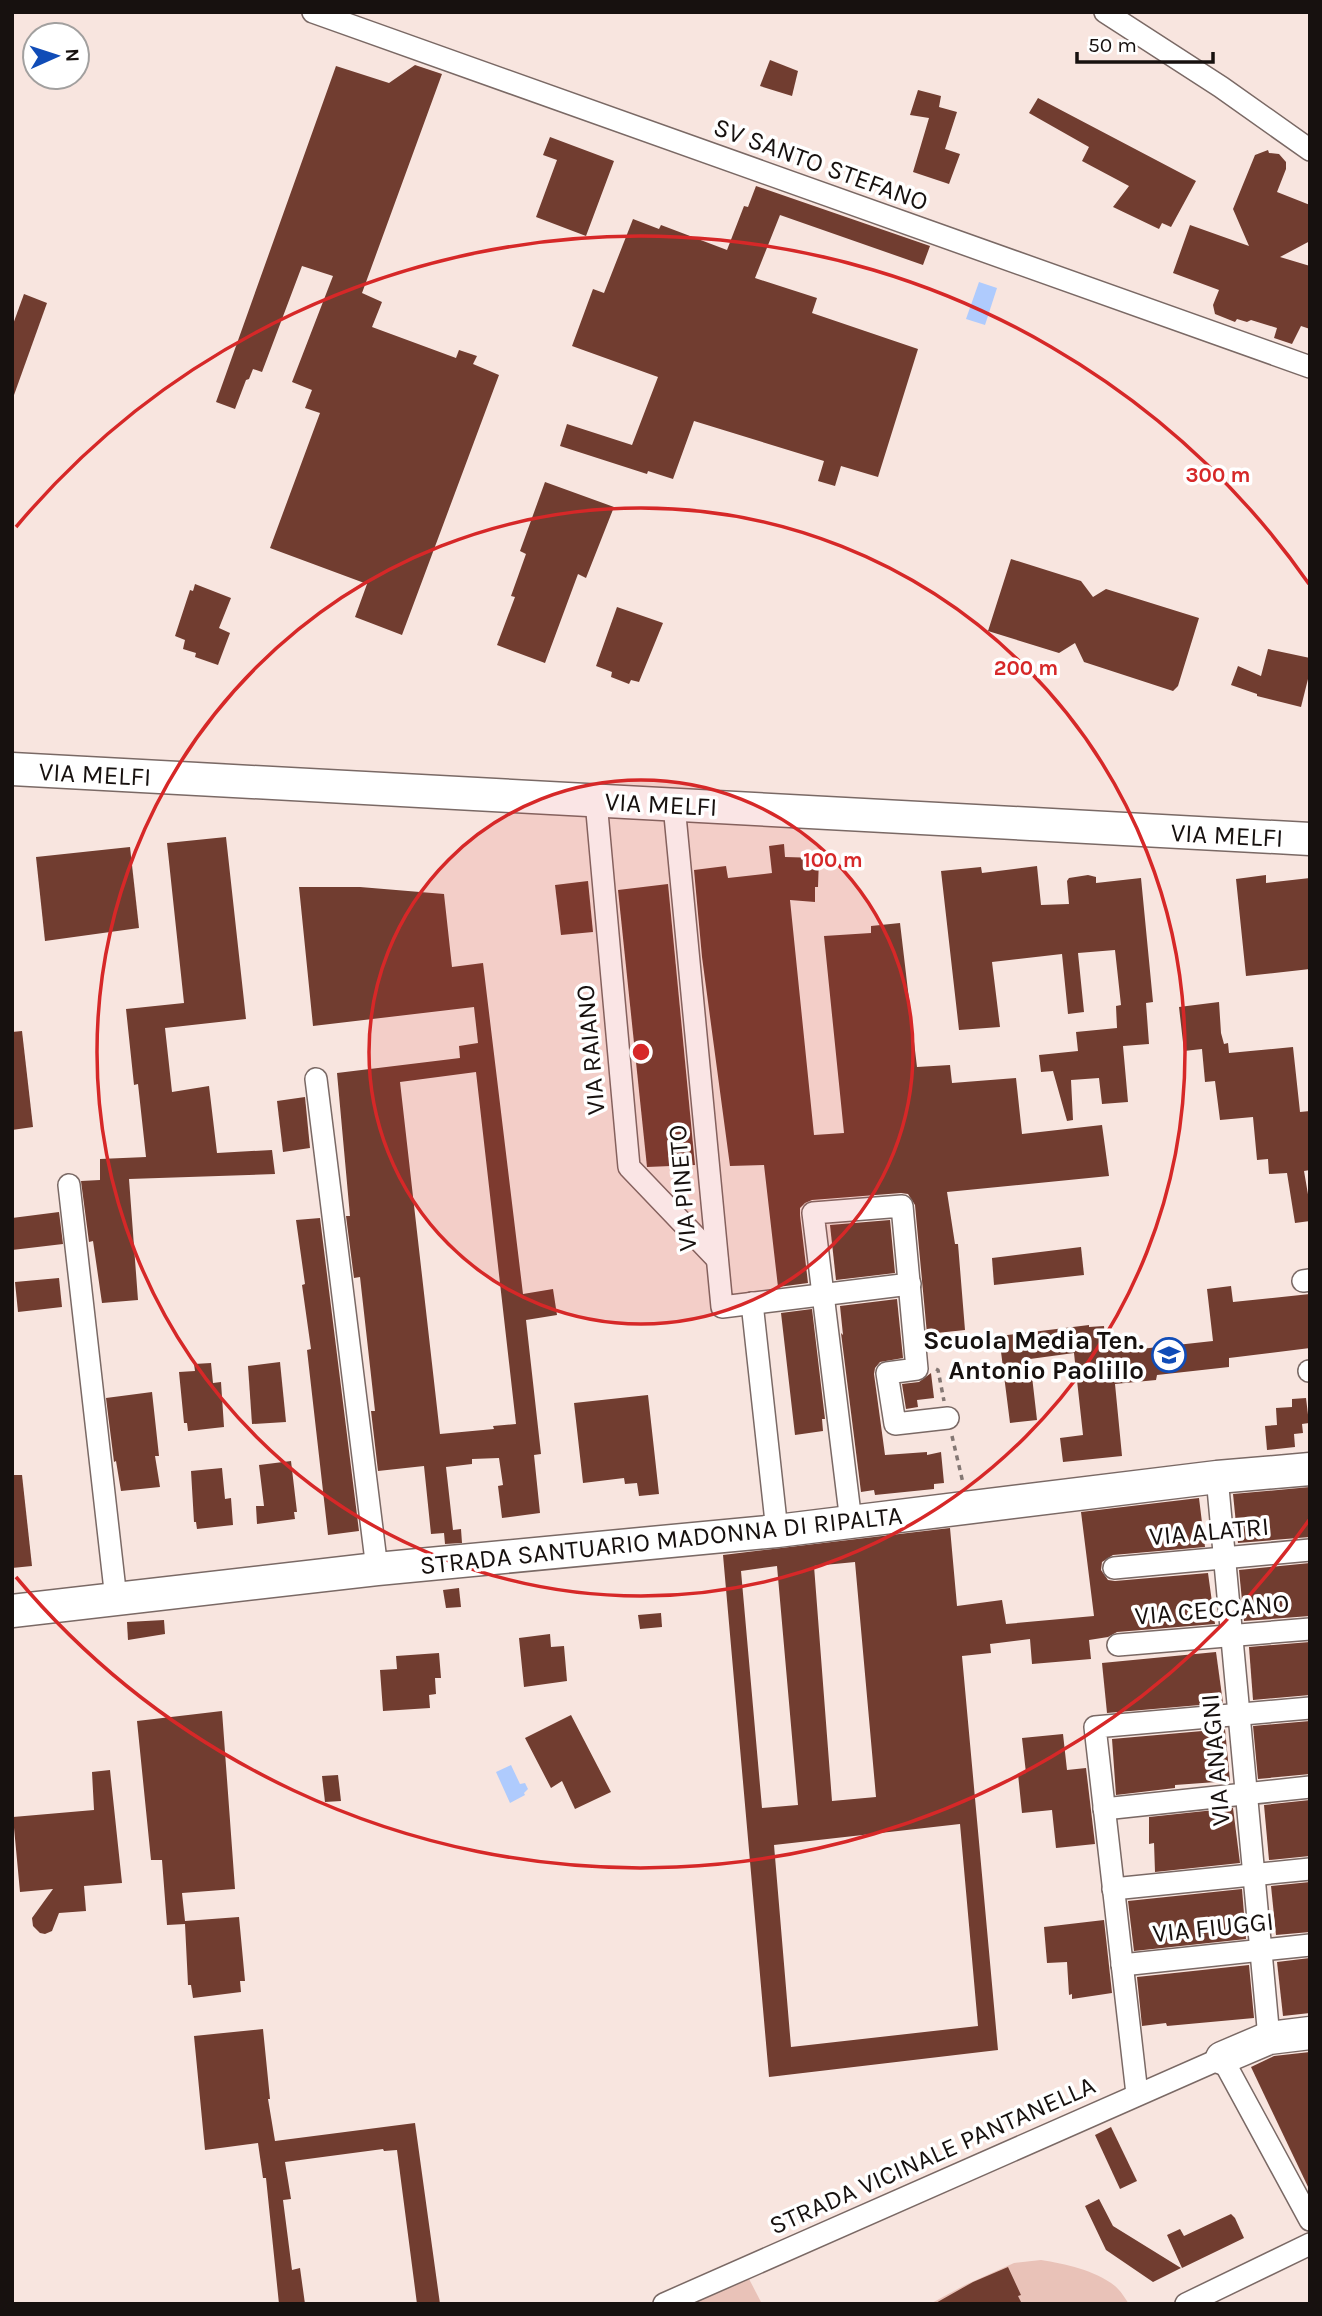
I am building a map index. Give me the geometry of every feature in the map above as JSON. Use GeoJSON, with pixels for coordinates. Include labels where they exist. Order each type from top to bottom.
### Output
{"type":"FeatureCollection","features":[{"type":"Feature","properties":{"kind":"street","name":"SV SANTO STEFANO"},"geometry":{"type":"LineString","coordinates":[[313,12],[1310,368]]}},
{"type":"Feature","properties":{"kind":"street"},"geometry":{"type":"LineString","coordinates":[[1105,12],[1221,87],[1310,150]]}},
{"type":"Feature","properties":{"kind":"street","name":"VIA MELFI"},"geometry":{"type":"LineString","coordinates":[[12,769],[1310,839]]}},
{"type":"Feature","properties":{"kind":"street","name":"VIA RAIANO"},"geometry":{"type":"LineString","coordinates":[[596,801],[629,1167],[717,1259]]}},
{"type":"Feature","properties":{"kind":"street","name":"VIA PINETO"},"geometry":{"type":"LineString","coordinates":[[674,805],[722,1307],[752,1303]]}},
{"type":"Feature","properties":{"kind":"street"},"geometry":{"type":"LineString","coordinates":[[316,1079],[377,1569]]}},
{"type":"Feature","properties":{"kind":"street"},"geometry":{"type":"LineString","coordinates":[[69,1185],[116,1599]]}},
{"type":"Feature","properties":{"kind":"street"},"geometry":{"type":"LineString","coordinates":[[851,1522],[813,1213],[902,1206],[917,1369],[887,1373],[895,1424],[948,1418]]}},
{"type":"Feature","properties":{"kind":"street"},"geometry":{"type":"LineString","coordinates":[[776,1531],[752,1303],[910,1283]]}},
{"type":"Feature","properties":{"kind":"street","name":"STRADA SANTUARIO MADONNA DI RIPALTA"},"geometry":{"type":"LineString","coordinates":[[12,1611],[377,1569],[776,1531],[1310,1468]]}},
{"type":"Feature","properties":{"kind":"street","name":"VIA ANAGNI"},"geometry":{"type":"LineString","coordinates":[[1217,1477],[1269,2038]]}},
{"type":"Feature","properties":{"kind":"street","name":"VIA ALATRI"},"geometry":{"type":"LineString","coordinates":[[1114,1568],[1310,1550]]}},
{"type":"Feature","properties":{"kind":"street","name":"VIA CECCANO"},"geometry":{"type":"LineString","coordinates":[[1118,1645],[1310,1629]]}},
{"type":"Feature","properties":{"kind":"street"},"geometry":{"type":"LineString","coordinates":[[1137,2094],[1095,1727],[1310,1708]]}},
{"type":"Feature","properties":{"kind":"street"},"geometry":{"type":"LineString","coordinates":[[1104,1809],[1310,1787]]}},
{"type":"Feature","properties":{"kind":"street"},"geometry":{"type":"LineString","coordinates":[[1113,1889],[1310,1869]]}},
{"type":"Feature","properties":{"kind":"street","name":"VIA FIUGGI"},"geometry":{"type":"LineString","coordinates":[[1122,1965],[1310,1945]]}},
{"type":"Feature","properties":{"kind":"street"},"geometry":{"type":"LineString","coordinates":[[1310,2033],[1269,2038],[1222,2058],[1310,2220]]}},
{"type":"Feature","properties":{"kind":"street","name":"STRADA VICINALE PANTANELLA"},"geometry":{"type":"LineString","coordinates":[[664,2304],[1222,2058]]}},
{"type":"Feature","properties":{"kind":"street"},"geometry":{"type":"LineString","coordinates":[[1186,2304],[1310,2244]]}},
{"type":"Feature","properties":{"kind":"shaded area"},"geometry":{"type":"Polygon","coordinates":[[[1041,2260],[1070,2266],[1107,2280],[1129,2304],[930,2304],[1014,2263],[1041,2260]]]}},
{"type":"Feature","properties":{"kind":"shaded area"},"geometry":{"type":"Polygon","coordinates":[[[748,2277],[762,2304],[693,2304],[748,2277]]]}},
{"type":"Feature","properties":{"kind":"water"},"geometry":{"type":"Polygon","coordinates":[[[979,282],[997,288],[985,325],[966,319],[979,282]]]}},
{"type":"Feature","properties":{"kind":"water"},"geometry":{"type":"Polygon","coordinates":[[[511,1765],[520,1784],[525,1783],[528,1789],[525,1795],[510,1803],[496,1772],[511,1765]]]}},
{"type":"Feature","properties":{"kind":"building"},"geometry":{"type":"Polygon","coordinates":[[[770,60],[798,71],[792,96],[760,86],[770,60]]]}},
{"type":"Feature","properties":{"kind":"building"},"geometry":{"type":"Polygon","coordinates":[[[415,65],[442,74],[362,293],[382,302],[372,327],[456,358],[459,350],[477,356],[473,364],[499,375],[402,635],[355,617],[367,584],[270,548],[320,413],[305,408],[312,390],[292,382],[333,276],[302,266],[262,372],[253,369],[235,409],[216,402],[336,66],[389,83],[415,65]]]}},
{"type":"Feature","properties":{"kind":"building"},"geometry":{"type":"Polygon","coordinates":[[[918,90],[941,96],[939,107],[957,112],[945,149],[960,154],[949,184],[913,172],[929,118],[910,115],[918,90]]]}},
{"type":"Feature","properties":{"kind":"building"},"geometry":{"type":"Polygon","coordinates":[[[1038,98],[1196,181],[1171,227],[1162,223],[1159,229],[1113,207],[1129,186],[1082,161],[1089,147],[1029,113],[1038,98]]]}},
{"type":"Feature","properties":{"kind":"building"},"geometry":{"type":"Polygon","coordinates":[[[550,137],[614,161],[586,236],[536,217],[557,160],[543,155],[550,137]]]}},
{"type":"Feature","properties":{"kind":"building"},"geometry":{"type":"Polygon","coordinates":[[[1268,150],[1269,153],[1279,154],[1286,162],[1277,192],[1310,205],[1310,241],[1280,257],[1310,266],[1310,329],[1301,326],[1292,344],[1274,338],[1277,328],[1251,320],[1247,322],[1237,319],[1235,322],[1215,314],[1213,305],[1219,290],[1173,273],[1190,225],[1249,246],[1233,209],[1255,155],[1268,150]]]}},
{"type":"Feature","properties":{"kind":"building"},"geometry":{"type":"Polygon","coordinates":[[[756,186],[930,246],[923,265],[780,215],[755,278],[817,298],[812,313],[918,349],[878,477],[841,466],[835,486],[818,481],[824,461],[694,421],[673,479],[648,471],[647,474],[560,446],[567,424],[632,445],[658,377],[572,346],[593,289],[604,293],[633,219],[659,229],[661,225],[727,250],[744,206],[748,207],[756,186]]]}},
{"type":"Feature","properties":{"kind":"building"},"geometry":{"type":"Polygon","coordinates":[[[24,294],[47,303],[12,395],[12,327],[24,294]]]}},
{"type":"Feature","properties":{"kind":"building"},"geometry":{"type":"Polygon","coordinates":[[[545,482],[614,507],[586,578],[578,574],[545,663],[497,645],[515,597],[511,596],[526,554],[520,551],[545,482]]]}},
{"type":"Feature","properties":{"kind":"building"},"geometry":{"type":"Polygon","coordinates":[[[1011,559],[1081,581],[1093,597],[1106,589],[1199,618],[1178,686],[1173,691],[1084,662],[1075,643],[1059,653],[988,631],[1011,559]]]}},
{"type":"Feature","properties":{"kind":"building"},"geometry":{"type":"Polygon","coordinates":[[[195,584],[231,598],[219,628],[230,633],[218,665],[195,657],[196,653],[183,649],[185,640],[175,636],[190,590],[193,591],[195,584]]]}},
{"type":"Feature","properties":{"kind":"building"},"geometry":{"type":"Polygon","coordinates":[[[617,607],[663,623],[639,682],[631,680],[629,684],[611,677],[612,672],[596,666],[617,607]]]}},
{"type":"Feature","properties":{"kind":"building"},"geometry":{"type":"Polygon","coordinates":[[[1268,649],[1310,658],[1310,671],[1301,707],[1257,696],[1231,685],[1238,666],[1261,676],[1268,649]]]}},
{"type":"Feature","properties":{"kind":"building"},"geometry":{"type":"Polygon","coordinates":[[[226,837],[246,1019],[165,1028],[172,1092],[209,1086],[217,1153],[272,1150],[275,1174],[129,1179],[138,1300],[102,1303],[93,1241],[89,1242],[81,1181],[100,1180],[100,1159],[146,1157],[138,1084],[134,1085],[126,1009],[184,1003],[167,843],[226,837]]]}},
{"type":"Feature","properties":{"kind":"building"},"geometry":{"type":"Polygon","coordinates":[[[784,844],[785,857],[819,858],[815,902],[790,900],[814,1135],[844,1133],[824,936],[871,933],[871,926],[900,923],[917,1067],[950,1065],[952,1083],[1016,1078],[1022,1134],[1102,1125],[1109,1176],[947,1192],[955,1244],[958,1244],[965,1330],[927,1334],[915,1205],[908,1194],[812,1200],[805,1203],[800,1208],[800,1215],[808,1283],[778,1287],[764,1165],[730,1166],[702,957],[694,870],[726,866],[728,878],[772,873],[769,846],[784,844]]]}},
{"type":"Feature","properties":{"kind":"building"},"geometry":{"type":"Polygon","coordinates":[[[130,847],[139,928],[45,941],[36,857],[130,847]]]}},
{"type":"Feature","properties":{"kind":"building"},"geometry":{"type":"Polygon","coordinates":[[[1037,866],[1041,905],[1069,904],[1069,878],[1088,875],[1096,877],[1096,883],[1141,878],[1153,1002],[1146,1003],[1149,1044],[1123,1046],[1128,1102],[1102,1104],[1099,1078],[1071,1080],[1073,1120],[1067,1121],[1053,1071],[1041,1072],[1039,1055],[1078,1051],[1076,1032],[1117,1028],[1116,1006],[1121,1005],[1115,950],[1078,953],[1084,1012],[1068,1014],[1062,954],[992,962],[1000,1027],[959,1030],[941,871],[981,867],[982,873],[1037,866]]]}},
{"type":"Feature","properties":{"kind":"building"},"geometry":{"type":"Polygon","coordinates":[[[1266,875],[1266,883],[1310,878],[1310,969],[1246,976],[1236,879],[1266,875]]]}},
{"type":"Feature","properties":{"kind":"building"},"geometry":{"type":"Polygon","coordinates":[[[588,881],[593,932],[561,935],[555,885],[588,881]]]}},
{"type":"Feature","properties":{"kind":"building"},"geometry":{"type":"Polygon","coordinates":[[[668,884],[695,1165],[647,1167],[618,890],[668,884]]]}},
{"type":"Feature","properties":{"kind":"building"},"geometry":{"type":"Polygon","coordinates":[[[299,887],[360,887],[444,894],[452,967],[483,963],[523,1294],[553,1289],[557,1315],[526,1320],[541,1454],[534,1455],[540,1513],[502,1518],[498,1486],[503,1485],[499,1458],[472,1459],[472,1464],[446,1467],[453,1530],[461,1529],[462,1543],[445,1544],[444,1533],[431,1534],[424,1466],[378,1471],[371,1411],[375,1411],[360,1277],[354,1278],[346,1216],[350,1216],[337,1073],[460,1058],[459,1046],[478,1043],[474,1007],[313,1026],[299,887]],[[476,1072],[400,1082],[440,1434],[516,1424],[476,1072]]]}},
{"type":"Feature","properties":{"kind":"building"},"geometry":{"type":"Polygon","coordinates":[[[1219,1002],[1221,1033],[1224,1044],[1228,1043],[1229,1053],[1293,1047],[1300,1112],[1310,1111],[1310,1170],[1304,1171],[1310,1221],[1295,1223],[1287,1173],[1269,1174],[1268,1159],[1257,1160],[1253,1117],[1220,1120],[1215,1081],[1205,1082],[1202,1049],[1184,1051],[1179,1007],[1219,1002]]]}},
{"type":"Feature","properties":{"kind":"building"},"geometry":{"type":"Polygon","coordinates":[[[22,1031],[33,1127],[12,1130],[12,1032],[22,1031]]]}},
{"type":"Feature","properties":{"kind":"building"},"geometry":{"type":"Polygon","coordinates":[[[305,1097],[310,1148],[283,1152],[277,1101],[305,1097]]]}},
{"type":"Feature","properties":{"kind":"building"},"geometry":{"type":"Polygon","coordinates":[[[59,1212],[63,1244],[12,1250],[12,1218],[59,1212]]]}},
{"type":"Feature","properties":{"kind":"building"},"geometry":{"type":"Polygon","coordinates":[[[320,1218],[359,1531],[328,1535],[307,1350],[311,1349],[302,1285],[305,1284],[296,1220],[320,1218]]]}},
{"type":"Feature","properties":{"kind":"building"},"geometry":{"type":"Polygon","coordinates":[[[890,1220],[895,1273],[836,1280],[830,1225],[890,1220]]]}},
{"type":"Feature","properties":{"kind":"building"},"geometry":{"type":"Polygon","coordinates":[[[1081,1247],[1084,1275],[994,1285],[992,1258],[1081,1247]]]}},
{"type":"Feature","properties":{"kind":"building"},"geometry":{"type":"Polygon","coordinates":[[[59,1278],[62,1307],[18,1312],[15,1282],[59,1278]]]}},
{"type":"Feature","properties":{"kind":"building","name":"Scuola Media Ten. Antonio Paolillo"},"geometry":{"type":"Polygon","coordinates":[[[1231,1286],[1233,1302],[1310,1294],[1310,1348],[1229,1358],[1229,1367],[1157,1375],[1156,1380],[1115,1384],[1122,1456],[1063,1462],[1060,1438],[1083,1435],[1074,1353],[1030,1359],[1037,1420],[1010,1423],[999,1336],[1089,1325],[1104,1326],[1105,1341],[1112,1340],[1113,1352],[1213,1341],[1207,1289],[1231,1286]]]}},
{"type":"Feature","properties":{"kind":"building"},"geometry":{"type":"Polygon","coordinates":[[[897,1299],[903,1358],[880,1362],[874,1374],[885,1455],[927,1452],[927,1455],[941,1452],[944,1483],[934,1484],[934,1489],[875,1495],[874,1490],[861,1492],[840,1306],[897,1299]]]}},
{"type":"Feature","properties":{"kind":"building"},"geometry":{"type":"Polygon","coordinates":[[[812,1309],[825,1419],[822,1419],[823,1431],[795,1435],[781,1313],[812,1309]]]}},
{"type":"Feature","properties":{"kind":"building"},"geometry":{"type":"Polygon","coordinates":[[[280,1362],[286,1422],[252,1424],[248,1366],[280,1362]]]}},
{"type":"Feature","properties":{"kind":"building"},"geometry":{"type":"Polygon","coordinates":[[[211,1363],[213,1383],[221,1382],[224,1427],[188,1431],[187,1423],[184,1423],[179,1372],[195,1371],[194,1364],[211,1363]]]}},
{"type":"Feature","properties":{"kind":"building"},"geometry":{"type":"Polygon","coordinates":[[[931,1373],[934,1398],[917,1400],[918,1407],[906,1409],[902,1384],[919,1382],[931,1373]]]}},
{"type":"Feature","properties":{"kind":"building"},"geometry":{"type":"Polygon","coordinates":[[[152,1392],[159,1456],[155,1456],[160,1487],[121,1491],[116,1461],[114,1462],[106,1398],[152,1392]]]}},
{"type":"Feature","properties":{"kind":"building"},"geometry":{"type":"Polygon","coordinates":[[[648,1395],[659,1494],[639,1496],[637,1483],[625,1484],[624,1478],[583,1483],[574,1403],[648,1395]]]}},
{"type":"Feature","properties":{"kind":"building"},"geometry":{"type":"Polygon","coordinates":[[[1306,1398],[1309,1423],[1302,1424],[1303,1433],[1294,1434],[1295,1447],[1267,1450],[1265,1426],[1277,1425],[1276,1408],[1292,1407],[1292,1399],[1306,1398]]]}},
{"type":"Feature","properties":{"kind":"building"},"geometry":{"type":"Polygon","coordinates":[[[291,1461],[297,1512],[294,1512],[295,1519],[257,1524],[256,1506],[264,1506],[259,1465],[291,1461]]]}},
{"type":"Feature","properties":{"kind":"building"},"geometry":{"type":"Polygon","coordinates":[[[222,1468],[225,1499],[231,1498],[233,1525],[197,1529],[194,1522],[191,1471],[222,1468]]]}},
{"type":"Feature","properties":{"kind":"building"},"geometry":{"type":"Polygon","coordinates":[[[12,1475],[22,1475],[32,1566],[12,1568],[12,1475]]]}},
{"type":"Feature","properties":{"kind":"building"},"geometry":{"type":"Polygon","coordinates":[[[1310,1487],[1310,1537],[1238,1543],[1233,1494],[1310,1487]]]}},
{"type":"Feature","properties":{"kind":"building"},"geometry":{"type":"Polygon","coordinates":[[[1199,1498],[1205,1547],[1113,1555],[1102,1562],[1101,1570],[1108,1580],[1115,1581],[1208,1573],[1215,1624],[1117,1632],[1108,1637],[1089,1640],[1091,1659],[1032,1664],[1030,1639],[990,1644],[991,1653],[962,1656],[998,2050],[769,2077],[723,1555],[950,1528],[957,1606],[1002,1600],[1006,1624],[1094,1616],[1081,1512],[1199,1498]],[[855,1562],[814,1566],[832,1801],[876,1797],[855,1562]],[[777,1566],[741,1571],[762,1808],[798,1805],[777,1566]],[[960,1824],[774,1845],[791,2047],[978,2026],[960,1824]]]}},
{"type":"Feature","properties":{"kind":"building"},"geometry":{"type":"Polygon","coordinates":[[[1310,1563],[1310,1616],[1244,1621],[1239,1570],[1310,1563]]]}},
{"type":"Feature","properties":{"kind":"building"},"geometry":{"type":"Polygon","coordinates":[[[459,1588],[461,1607],[446,1608],[443,1590],[459,1588]]]}},
{"type":"Feature","properties":{"kind":"building"},"geometry":{"type":"Polygon","coordinates":[[[661,1613],[662,1627],[640,1629],[638,1615],[661,1613]]]}},
{"type":"Feature","properties":{"kind":"building"},"geometry":{"type":"Polygon","coordinates":[[[164,1620],[165,1634],[128,1640],[127,1622],[164,1620]]]}},
{"type":"Feature","properties":{"kind":"building"},"geometry":{"type":"Polygon","coordinates":[[[550,1634],[551,1647],[564,1646],[567,1681],[524,1687],[519,1638],[550,1634]]]}},
{"type":"Feature","properties":{"kind":"building"},"geometry":{"type":"Polygon","coordinates":[[[1310,1642],[1310,1695],[1253,1700],[1249,1647],[1310,1642]]]}},
{"type":"Feature","properties":{"kind":"building"},"geometry":{"type":"Polygon","coordinates":[[[1216,1652],[1223,1703],[1107,1713],[1102,1663],[1216,1652]]]}},
{"type":"Feature","properties":{"kind":"building"},"geometry":{"type":"Polygon","coordinates":[[[439,1653],[441,1678],[435,1678],[436,1694],[429,1695],[430,1708],[383,1711],[380,1670],[397,1669],[396,1656],[439,1653]]]}},
{"type":"Feature","properties":{"kind":"building"},"geometry":{"type":"Polygon","coordinates":[[[222,1711],[235,1889],[182,1893],[185,1921],[239,1917],[245,1981],[240,1981],[241,1992],[193,1998],[191,1985],[188,1985],[185,1924],[167,1925],[162,1860],[151,1860],[137,1721],[222,1711]]]}},
{"type":"Feature","properties":{"kind":"building"},"geometry":{"type":"Polygon","coordinates":[[[571,1715],[611,1792],[575,1809],[562,1781],[551,1788],[525,1738],[571,1715]]]}},
{"type":"Feature","properties":{"kind":"building"},"geometry":{"type":"Polygon","coordinates":[[[1310,1721],[1310,1774],[1258,1779],[1253,1726],[1310,1721]]]}},
{"type":"Feature","properties":{"kind":"building"},"geometry":{"type":"Polygon","coordinates":[[[1225,1729],[1230,1781],[1175,1785],[1175,1788],[1116,1795],[1112,1739],[1225,1729]]]}},
{"type":"Feature","properties":{"kind":"building"},"geometry":{"type":"Polygon","coordinates":[[[1063,1734],[1067,1770],[1086,1768],[1095,1844],[1056,1848],[1052,1810],[1022,1813],[1018,1774],[1026,1773],[1022,1738],[1063,1734]]]}},
{"type":"Feature","properties":{"kind":"building"},"geometry":{"type":"Polygon","coordinates":[[[110,1770],[122,1883],[84,1886],[86,1911],[59,1913],[52,1931],[40,1933],[33,1926],[32,1918],[53,1889],[20,1892],[13,1817],[94,1810],[92,1772],[110,1770]]]}},
{"type":"Feature","properties":{"kind":"building"},"geometry":{"type":"Polygon","coordinates":[[[338,1775],[341,1801],[325,1802],[322,1776],[338,1775]]]}},
{"type":"Feature","properties":{"kind":"building"},"geometry":{"type":"Polygon","coordinates":[[[1310,1800],[1310,1856],[1269,1860],[1264,1805],[1310,1800]]]}},
{"type":"Feature","properties":{"kind":"building"},"geometry":{"type":"Polygon","coordinates":[[[1233,1808],[1240,1863],[1155,1872],[1154,1843],[1149,1844],[1149,1817],[1233,1808]]]}},
{"type":"Feature","properties":{"kind":"building"},"geometry":{"type":"Polygon","coordinates":[[[1310,1882],[1310,1932],[1276,1935],[1271,1886],[1310,1882]]]}},
{"type":"Feature","properties":{"kind":"building"},"geometry":{"type":"Polygon","coordinates":[[[1242,1889],[1246,1939],[1134,1951],[1128,1901],[1242,1889]]]}},
{"type":"Feature","properties":{"kind":"building"},"geometry":{"type":"Polygon","coordinates":[[[1104,1920],[1112,1993],[1072,1999],[1072,1994],[1069,1995],[1067,1962],[1047,1963],[1044,1927],[1104,1920]]]}},
{"type":"Feature","properties":{"kind":"building"},"geometry":{"type":"Polygon","coordinates":[[[1310,1958],[1310,2013],[1283,2016],[1277,1962],[1310,1958]]]}},
{"type":"Feature","properties":{"kind":"building"},"geometry":{"type":"Polygon","coordinates":[[[1249,1965],[1254,2018],[1142,2026],[1137,1977],[1249,1965]]]}},
{"type":"Feature","properties":{"kind":"building"},"geometry":{"type":"Polygon","coordinates":[[[263,2029],[268,2099],[275,2141],[415,2123],[440,2304],[417,2304],[397,2150],[383,2149],[285,2162],[291,2199],[283,2200],[292,2270],[300,2268],[305,2304],[279,2304],[266,2178],[263,2178],[258,2143],[205,2150],[194,2036],[263,2029]]]}},
{"type":"Feature","properties":{"kind":"building"},"geometry":{"type":"Polygon","coordinates":[[[1310,2052],[1310,2191],[1251,2067],[1274,2056],[1310,2052]]]}},
{"type":"Feature","properties":{"kind":"building"},"geometry":{"type":"Polygon","coordinates":[[[1111,2127],[1137,2181],[1120,2189],[1095,2135],[1111,2127]]]}},
{"type":"Feature","properties":{"kind":"building"},"geometry":{"type":"Polygon","coordinates":[[[1099,2199],[1113,2226],[1181,2268],[1153,2282],[1106,2250],[1085,2206],[1099,2199]]]}},
{"type":"Feature","properties":{"kind":"building"},"geometry":{"type":"Polygon","coordinates":[[[1231,2214],[1244,2238],[1182,2268],[1167,2235],[1180,2229],[1184,2236],[1231,2214]]]}},
{"type":"Feature","properties":{"kind":"building"},"geometry":{"type":"Polygon","coordinates":[[[1008,2267],[1021,2295],[1018,2296],[1022,2304],[934,2304],[973,2282],[1008,2267]]]}},
{"type":"Feature","properties":{"kind":"place","name":"Scuola Media Ten. Antonio Paolillo"},"geometry":{"type":"Point","coordinates":[1169,1355]}}]}
